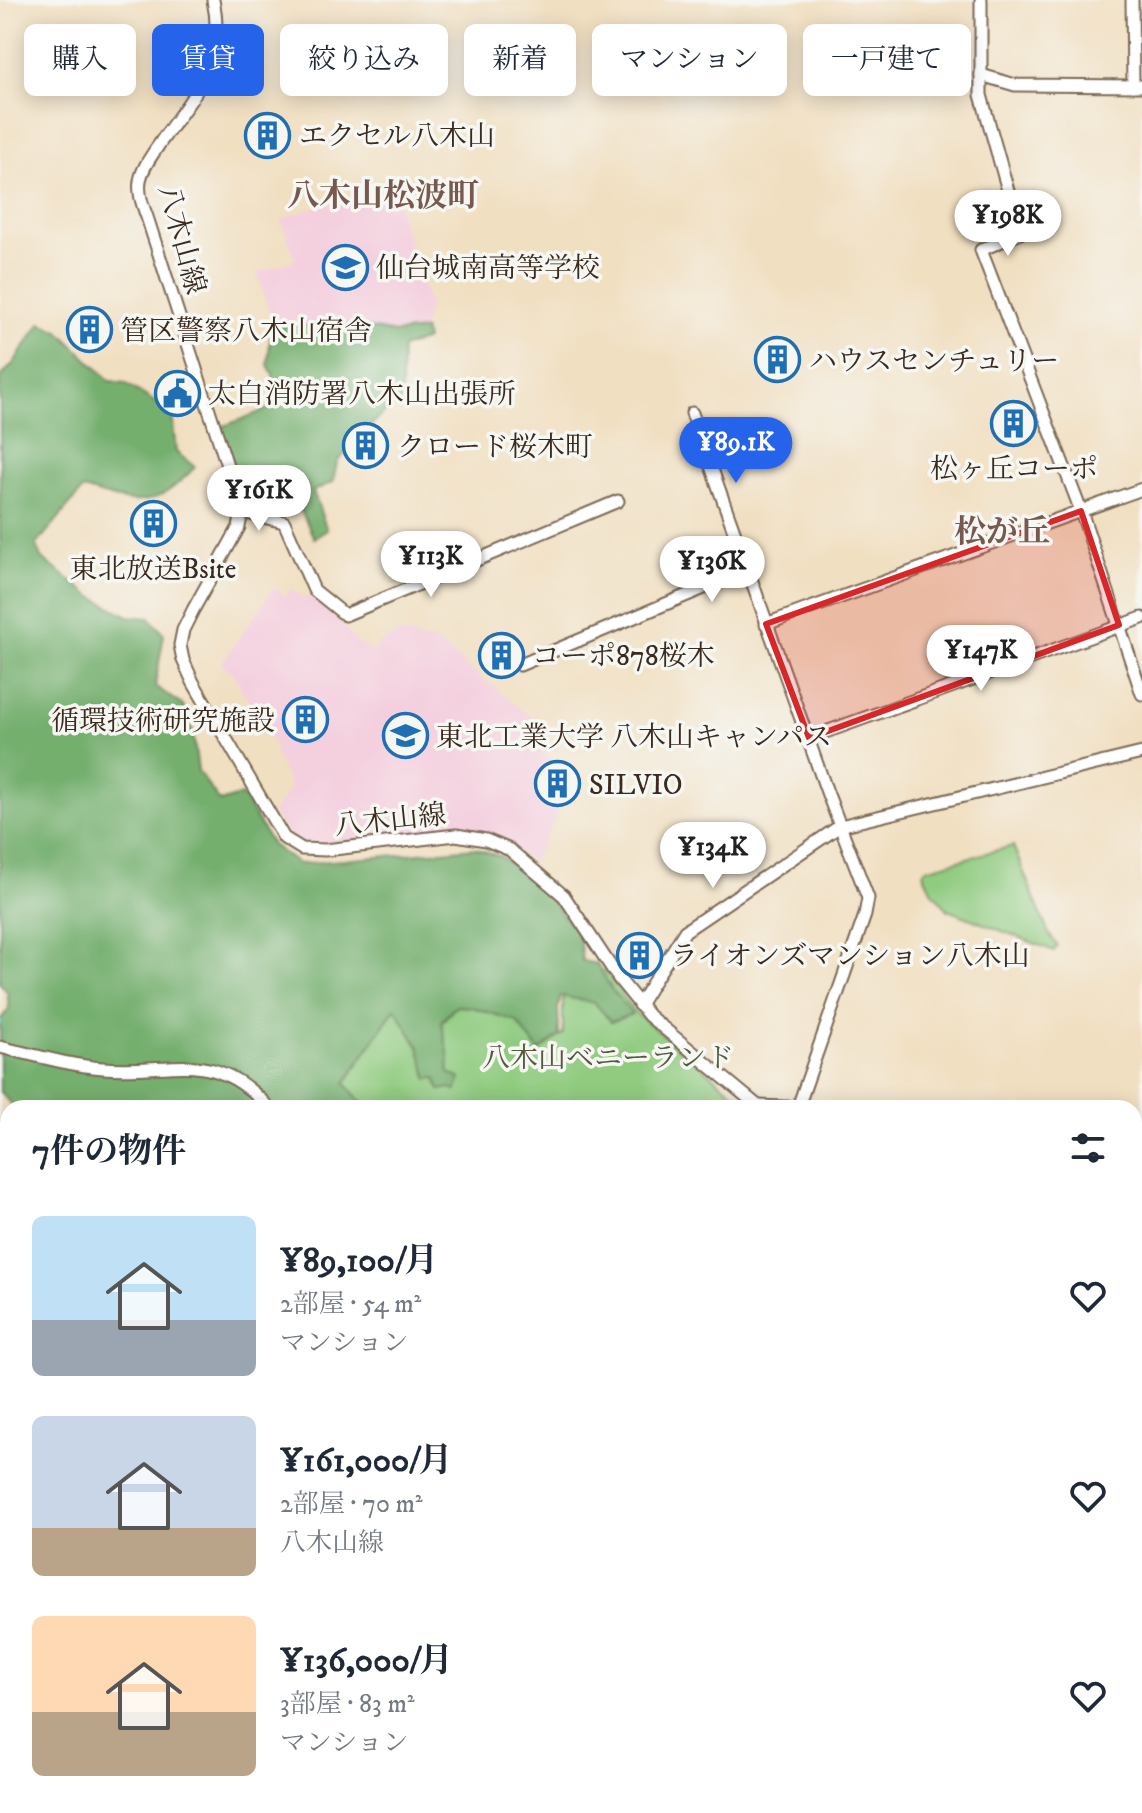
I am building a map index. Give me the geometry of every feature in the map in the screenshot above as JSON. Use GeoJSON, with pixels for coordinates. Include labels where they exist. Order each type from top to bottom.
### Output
{"type":"FeatureCollection","features":[{"type":"Feature","properties":{"kind":"street","name":"八木山線"},"geometry":{"type":"LineString","coordinates":[[213,0],[216,46],[209,71],[148,161],[140,182],[140,194],[241,507],[239,527],[183,630],[180,645],[193,682],[284,838],[294,846],[309,850],[456,835],[498,844],[510,850],[564,896],[639,1005],[749,1100]]}},
{"type":"Feature","properties":{"kind":"street"},"geometry":{"type":"LineString","coordinates":[[981,0],[983,105],[1020,233],[981,250],[1081,511],[1142,694]]}},
{"type":"Feature","properties":{"kind":"street"},"geometry":{"type":"LineString","coordinates":[[981,75],[1015,85],[1137,86],[1132,0]]}},
{"type":"Feature","properties":{"kind":"street"},"geometry":{"type":"LineString","coordinates":[[692,413],[840,826],[864,882],[868,907],[800,1100]]}},
{"type":"Feature","properties":{"kind":"street"},"geometry":{"type":"LineString","coordinates":[[766,624],[1142,489]]}},
{"type":"Feature","properties":{"kind":"street"},"geometry":{"type":"LineString","coordinates":[[241,507],[284,522],[314,590],[345,615],[618,501]]}},
{"type":"Feature","properties":{"kind":"street"},"geometry":{"type":"LineString","coordinates":[[520,665],[747,570]]}},
{"type":"Feature","properties":{"kind":"street"},"geometry":{"type":"LineString","coordinates":[[809,738],[1142,618]]}},
{"type":"Feature","properties":{"kind":"street"},"geometry":{"type":"LineString","coordinates":[[639,1005],[685,931],[840,826],[1142,753]]}},
{"type":"Feature","properties":{"kind":"street"},"geometry":{"type":"LineString","coordinates":[[0,1047],[105,1068],[190,1065],[215,1069],[245,1085],[261,1100]]}},
{"type":"Feature","properties":{"kind":"highlighted area"},"geometry":{"type":"Polygon","coordinates":[[[1081,511],[1119,625],[809,738],[766,624],[1081,511]]]}},
{"type":"Feature","properties":{"kind":"shaded area","name":"仙台城南高等学校"},"geometry":{"type":"Polygon","coordinates":[[[390,183],[429,305],[422,330],[408,337],[278,338],[257,273],[295,260],[281,219],[390,183]]]}},
{"type":"Feature","properties":{"kind":"shaded area","name":"東北工業大学 八木山キャンパス"},"geometry":{"type":"Polygon","coordinates":[[[274,588],[285,596],[292,589],[306,598],[312,595],[340,621],[354,640],[372,652],[380,643],[400,633],[436,642],[540,724],[541,753],[573,781],[533,862],[508,844],[457,830],[417,831],[356,842],[312,845],[291,838],[272,813],[290,788],[275,747],[233,673],[221,664],[274,588]]]}},
{"type":"Feature","properties":{"kind":"green space"},"geometry":{"type":"Polygon","coordinates":[[[41,323],[59,331],[110,381],[125,383],[172,413],[176,452],[195,467],[168,491],[144,501],[118,499],[83,489],[36,545],[41,558],[91,596],[128,616],[150,618],[164,634],[155,686],[183,706],[193,733],[198,771],[220,802],[242,795],[272,845],[298,864],[475,848],[502,857],[547,894],[579,936],[582,961],[597,964],[612,990],[632,1014],[611,1022],[595,1003],[561,996],[559,1036],[539,1051],[516,1021],[472,1007],[456,1006],[441,1021],[449,1073],[461,1079],[456,1091],[451,1088],[440,1090],[436,1078],[428,1079],[419,1047],[395,1008],[345,1083],[359,1100],[7,1100],[0,1092],[0,1020],[9,1009],[7,992],[0,983],[0,378],[41,323]]]}},
{"type":"Feature","properties":{"kind":"green space"},"geometry":{"type":"Polygon","coordinates":[[[271,325],[353,325],[395,333],[424,330],[426,340],[402,348],[401,400],[379,417],[337,462],[333,482],[313,491],[327,530],[314,538],[290,488],[272,488],[244,500],[221,427],[273,407],[273,374],[268,365],[271,325]]]}},
{"type":"Feature","properties":{"kind":"green space"},"geometry":{"type":"Polygon","coordinates":[[[1013,846],[1048,932],[1057,945],[1054,951],[948,910],[932,891],[923,873],[925,869],[1013,846]]]}},
{"type":"Feature","properties":{"kind":"green space","name":"八木山ベニーランド"},"geometry":{"type":"Polygon","coordinates":[[[604,970],[636,1013],[740,1100],[359,1100],[345,1084],[395,1008],[419,1047],[456,1006],[472,1007],[516,1021],[539,1051],[563,1034],[563,994],[604,970]]]}},
{"type":"Feature","properties":{"kind":"place","name":"エクセル八木山"},"geometry":{"type":"Point","coordinates":[268,135]}},
{"type":"Feature","properties":{"kind":"place","name":"仙台城南高等学校"},"geometry":{"type":"Point","coordinates":[345,267]}},
{"type":"Feature","properties":{"kind":"place","name":"管区警察八木山宿舎"},"geometry":{"type":"Point","coordinates":[89,330]}},
{"type":"Feature","properties":{"kind":"place","name":"ハウスセンチュリー"},"geometry":{"type":"Point","coordinates":[778,360]}},
{"type":"Feature","properties":{"kind":"place","name":"太白消防署八木山出張所"},"geometry":{"type":"Point","coordinates":[177,393]}},
{"type":"Feature","properties":{"kind":"place","name":"松ヶ丘コーポ"},"geometry":{"type":"Point","coordinates":[1014,424]}},
{"type":"Feature","properties":{"kind":"place","name":"クロード桜木町"},"geometry":{"type":"Point","coordinates":[366,446]}},
{"type":"Feature","properties":{"kind":"place","name":"東北放送Bsite"},"geometry":{"type":"Point","coordinates":[153,523]}},
{"type":"Feature","properties":{"kind":"place","name":"コーポ878桜木"},"geometry":{"type":"Point","coordinates":[501,655]}},
{"type":"Feature","properties":{"kind":"place","name":"循環技術研究施設"},"geometry":{"type":"Point","coordinates":[306,720]}},
{"type":"Feature","properties":{"kind":"place","name":"東北工業大学 八木山キャンパス"},"geometry":{"type":"Point","coordinates":[405,736]}},
{"type":"Feature","properties":{"kind":"place","name":"SILVIO"},"geometry":{"type":"Point","coordinates":[558,784]}},
{"type":"Feature","properties":{"kind":"place","name":"ライオンズマンション八木山"},"geometry":{"type":"Point","coordinates":[639,955]}},
{"type":"Feature","properties":{"kind":"district","name":"八木山松波町"},"geometry":{"type":"Point","coordinates":[383,195]}},
{"type":"Feature","properties":{"kind":"district","name":"松が丘"},"geometry":{"type":"Point","coordinates":[1002,531]}}]}
